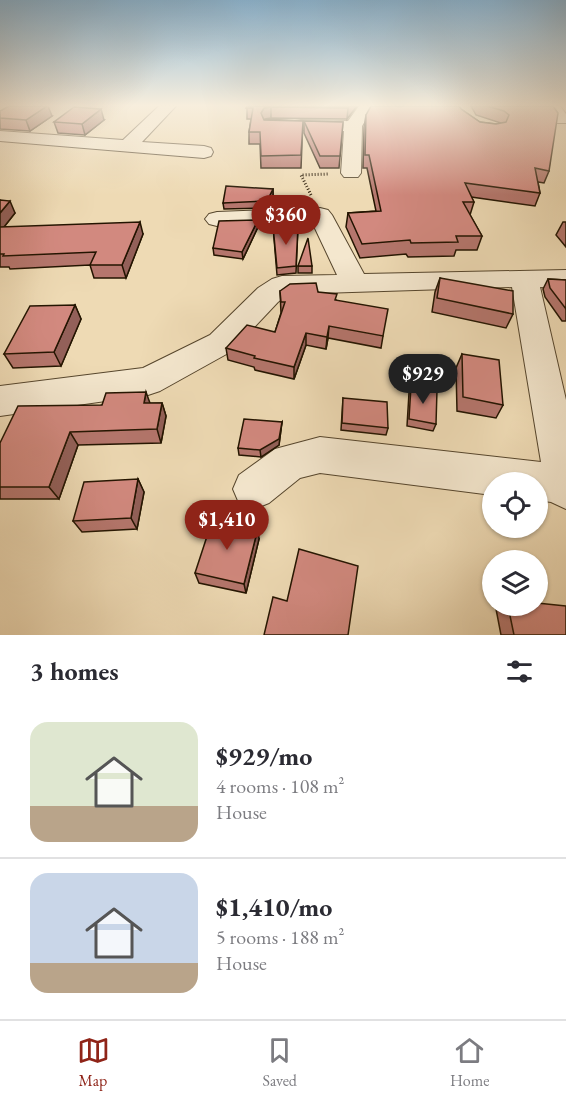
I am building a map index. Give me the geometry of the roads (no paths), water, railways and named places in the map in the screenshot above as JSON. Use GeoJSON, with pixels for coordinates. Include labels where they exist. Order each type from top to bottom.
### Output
{"type":"FeatureCollection","features":[{"type":"Feature","properties":{"kind":"street"},"geometry":{"type":"LineString","coordinates":[[0,136],[204,152]]}},
{"type":"Feature","properties":{"kind":"street"},"geometry":{"type":"LineString","coordinates":[[34,139],[39,136]]}},
{"type":"Feature","properties":{"kind":"street"},"geometry":{"type":"LineString","coordinates":[[128,146],[138,136]]}},
{"type":"Feature","properties":{"kind":"street"},"geometry":{"type":"LineString","coordinates":[[351,173],[353,136]]}},
{"type":"Feature","properties":{"kind":"street"},"geometry":{"type":"LineString","coordinates":[[217,219],[320,214],[355,283]]}},
{"type":"Feature","properties":{"kind":"street"},"geometry":{"type":"LineString","coordinates":[[254,489],[289,462],[320,455],[565,487],[524,278]]}},
{"type":"Feature","properties":{"kind":"street"},"geometry":{"type":"LineString","coordinates":[[0,401],[148,381],[221,343],[268,295],[282,285],[524,278],[566,279]]}}]}
